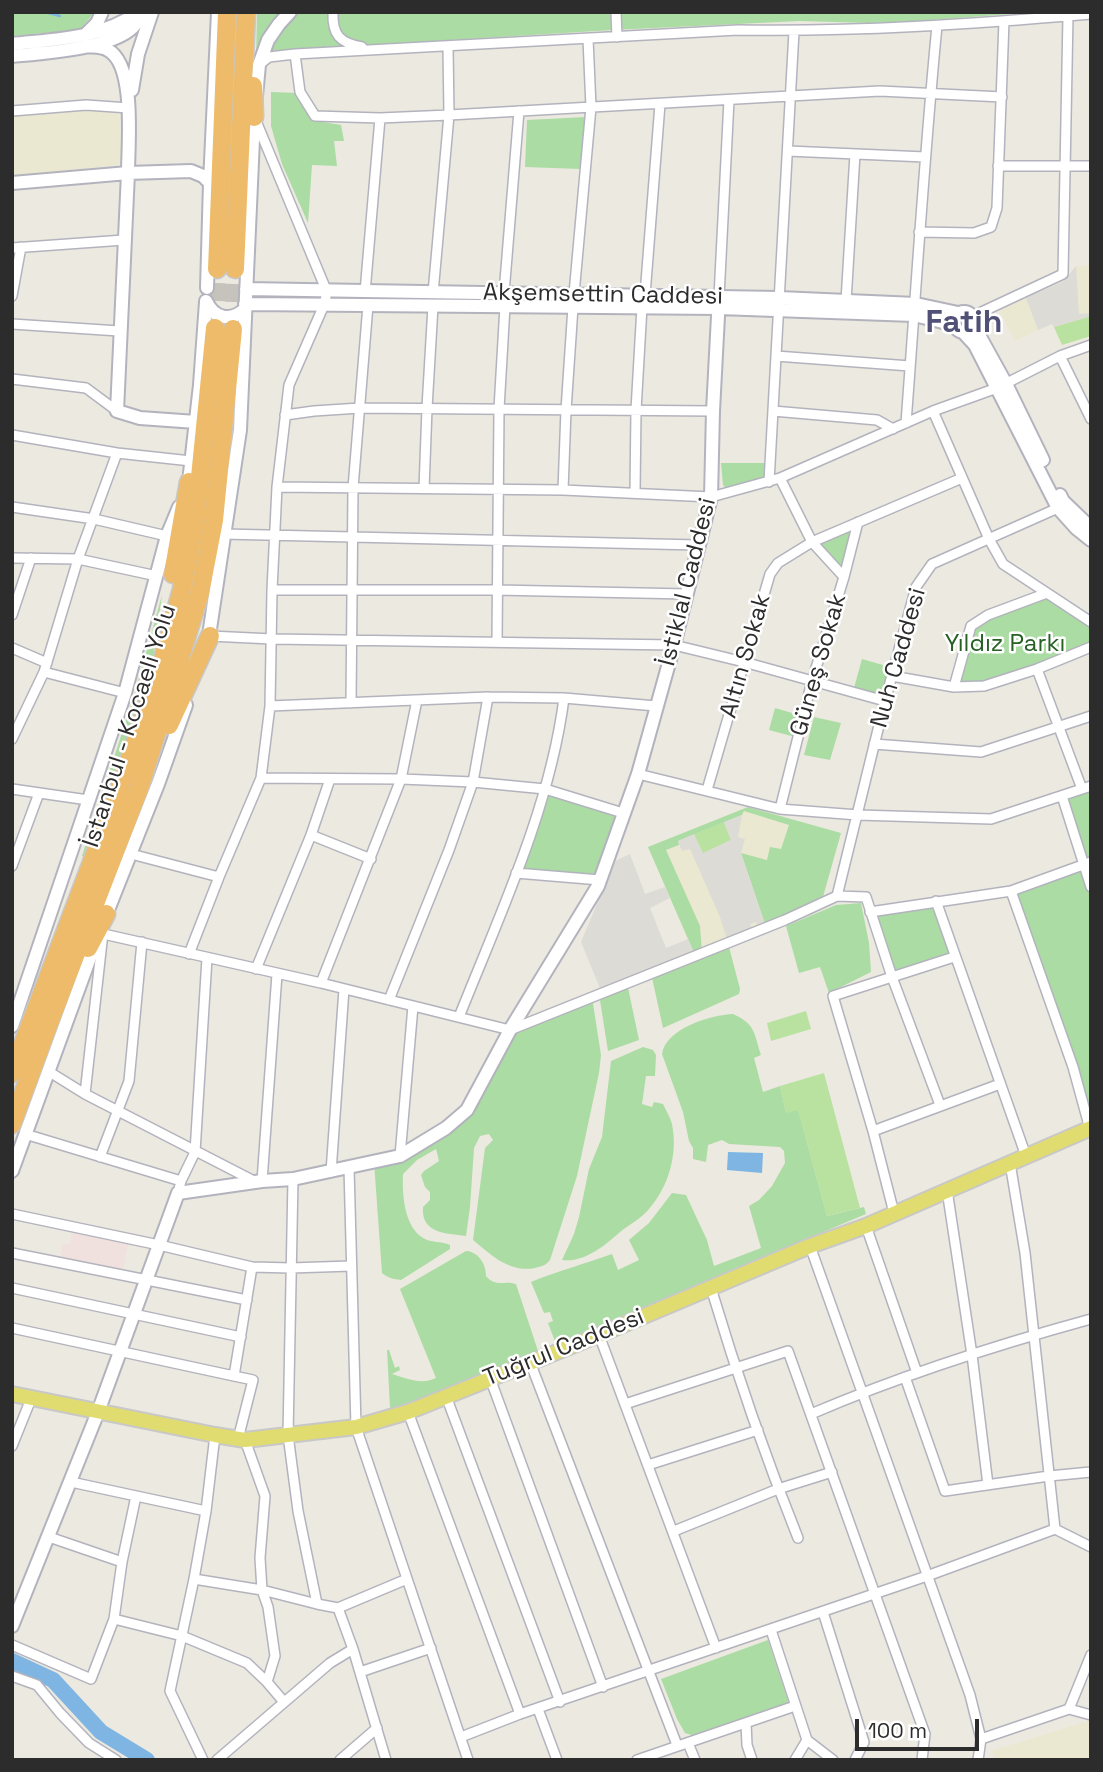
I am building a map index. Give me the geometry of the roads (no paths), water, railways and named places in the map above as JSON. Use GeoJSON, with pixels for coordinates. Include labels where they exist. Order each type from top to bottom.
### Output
{"type":"FeatureCollection","features":[{"type":"Feature","properties":{"kind":"highway"},"geometry":{"type":"LineString","coordinates":[[212,145],[226,12]]}},
{"type":"Feature","properties":{"kind":"highway"},"geometry":{"type":"LineString","coordinates":[[226,12],[233,268]]}},
{"type":"Feature","properties":{"kind":"highway"},"geometry":{"type":"LineString","coordinates":[[233,268],[248,12]]}},
{"type":"Feature","properties":{"kind":"highway"},"geometry":{"type":"LineString","coordinates":[[248,12],[254,117]]}},
{"type":"Feature","properties":{"kind":"highway"},"geometry":{"type":"LineString","coordinates":[[12,1073],[119,791],[152,694],[182,589],[231,329]]}},
{"type":"Feature","properties":{"kind":"highway","name":"İstanbul - Kocaeli Yolu"},"geometry":{"type":"LineString","coordinates":[[19,1129],[30,1026],[139,789],[200,593],[214,520],[231,329]]}},
{"type":"Feature","properties":{"kind":"highway"},"geometry":{"type":"LineString","coordinates":[[152,694],[189,482]]}},
{"type":"Feature","properties":{"kind":"highway"},"geometry":{"type":"LineString","coordinates":[[139,789],[210,636]]}},
{"type":"Feature","properties":{"kind":"highway"},"geometry":{"type":"LineString","coordinates":[[30,1026],[106,914]]}},
{"type":"Feature","properties":{"kind":"main road"},"geometry":{"type":"LineString","coordinates":[[85,41],[102,12]]}},
{"type":"Feature","properties":{"kind":"main road"},"geometry":{"type":"LineString","coordinates":[[12,44],[85,41],[98,44],[132,28],[140,12]]}},
{"type":"Feature","properties":{"kind":"main road"},"geometry":{"type":"LineString","coordinates":[[129,108],[138,54],[152,12]]}},
{"type":"Feature","properties":{"kind":"main road"},"geometry":{"type":"LineString","coordinates":[[30,1026],[88,800],[125,693],[167,536],[189,482],[207,288],[218,12]]}},
{"type":"Feature","properties":{"kind":"main road"},"geometry":{"type":"LineString","coordinates":[[12,1171],[19,1129],[48,1071],[158,784],[210,636],[240,430],[231,329],[245,306],[246,287],[233,268],[260,60],[268,40],[290,12]]}},
{"type":"Feature","properties":{"kind":"main road"},"geometry":{"type":"LineString","coordinates":[[12,56],[85,41],[106,48],[116,55],[122,64],[129,108],[117,411],[140,418],[196,422]]}},
{"type":"Feature","properties":{"kind":"main road"},"geometry":{"type":"LineString","coordinates":[[12,183],[128,173],[191,171],[203,176],[210,184]]}},
{"type":"Feature","properties":{"kind":"main road"},"geometry":{"type":"LineString","coordinates":[[233,268],[253,277],[267,290]]}},
{"type":"Feature","properties":{"kind":"main road"},"geometry":{"type":"LineString","coordinates":[[207,288],[216,277],[222,275],[236,276],[246,287]]}},
{"type":"Feature","properties":{"kind":"main road","name":"Akşemsettin Caddesi"},"geometry":{"type":"LineString","coordinates":[[246,287],[267,290],[365,292],[433,299],[719,302],[915,310]]}},
{"type":"Feature","properties":{"kind":"main road","name":"Akşemsettin Caddesi"},"geometry":{"type":"LineString","coordinates":[[245,306],[368,306],[433,299]]}},
{"type":"Feature","properties":{"kind":"main road","name":"Akşemsettin Caddesi"},"geometry":{"type":"LineString","coordinates":[[779,304],[846,301],[915,310],[964,322]]}},
{"type":"Feature","properties":{"kind":"main road"},"geometry":{"type":"LineString","coordinates":[[206,302],[209,308],[220,316],[233,317],[245,306]]}},
{"type":"Feature","properties":{"kind":"main road","name":"İstiklal Caddesi"},"geometry":{"type":"LineString","coordinates":[[180,1187],[293,1179],[400,1156],[446,1128],[467,1110],[510,1030],[598,887],[638,774],[711,497],[719,302]]}},
{"type":"Feature","properties":{"kind":"main road"},"geometry":{"type":"LineString","coordinates":[[231,329],[267,304]]}},
{"type":"Feature","properties":{"kind":"main road"},"geometry":{"type":"LineString","coordinates":[[964,322],[1001,386],[1061,504],[1076,528],[1091,540]]}},
{"type":"Feature","properties":{"kind":"main road"},"geometry":{"type":"LineString","coordinates":[[1061,504],[1091,528]]}},
{"type":"Feature","properties":{"kind":"main road","name":"Tuğrul Caddesi"},"geometry":{"type":"LineString","coordinates":[[12,1395],[242,1439],[356,1427],[408,1412],[599,1335],[810,1246],[866,1226],[1091,1128]]}},
{"type":"Feature","properties":{"kind":"main road"},"geometry":{"type":"LineString","coordinates":[[12,1626],[98,1412],[180,1187]]}},
{"type":"Feature","properties":{"kind":"street"},"geometry":{"type":"LineString","coordinates":[[332,12],[334,30],[341,39],[352,45],[385,50]]}},
{"type":"Feature","properties":{"kind":"street"},"geometry":{"type":"LineString","coordinates":[[616,12],[618,37]]}},
{"type":"Feature","properties":{"kind":"street"},"geometry":{"type":"LineString","coordinates":[[260,60],[295,54],[738,30],[794,31],[937,26],[1091,14]]}},
{"type":"Feature","properties":{"kind":"street"},"geometry":{"type":"LineString","coordinates":[[964,322],[1063,275],[1068,16]]}},
{"type":"Feature","properties":{"kind":"street"},"geometry":{"type":"LineString","coordinates":[[919,232],[974,233],[991,227],[997,208],[1004,21]]}},
{"type":"Feature","properties":{"kind":"street"},"geometry":{"type":"LineString","coordinates":[[906,423],[937,26]]}},
{"type":"Feature","properties":{"kind":"street"},"geometry":{"type":"LineString","coordinates":[[769,482],[794,31]]}},
{"type":"Feature","properties":{"kind":"street"},"geometry":{"type":"LineString","coordinates":[[563,489],[574,300],[591,107],[589,39]]}},
{"type":"Feature","properties":{"kind":"street"},"geometry":{"type":"LineString","coordinates":[[424,489],[433,299],[449,115],[448,47]]}},
{"type":"Feature","properties":{"kind":"street"},"geometry":{"type":"LineString","coordinates":[[295,54],[300,92],[315,116],[380,118],[449,115],[880,91],[1002,97]]}},
{"type":"Feature","properties":{"kind":"street","name":"İstiklal Caddesi"},"geometry":{"type":"LineString","coordinates":[[719,302],[729,100]]}},
{"type":"Feature","properties":{"kind":"street"},"geometry":{"type":"LineString","coordinates":[[635,492],[636,411],[660,104]]}},
{"type":"Feature","properties":{"kind":"street"},"geometry":{"type":"LineString","coordinates":[[12,111],[86,105],[129,108]]}},
{"type":"Feature","properties":{"kind":"street"},"geometry":{"type":"LineString","coordinates":[[497,642],[499,409],[519,111]]}},
{"type":"Feature","properties":{"kind":"street"},"geometry":{"type":"LineString","coordinates":[[189,954],[261,778],[270,706],[277,487],[289,385],[324,305],[327,292],[254,117]]}},
{"type":"Feature","properties":{"kind":"street"},"geometry":{"type":"LineString","coordinates":[[365,292],[380,118]]}},
{"type":"Feature","properties":{"kind":"street"},"geometry":{"type":"LineString","coordinates":[[788,150],[925,157]]}},
{"type":"Feature","properties":{"kind":"street"},"geometry":{"type":"LineString","coordinates":[[846,301],[855,154]]}},
{"type":"Feature","properties":{"kind":"street"},"geometry":{"type":"LineString","coordinates":[[998,166],[1091,166]]}},
{"type":"Feature","properties":{"kind":"street"},"geometry":{"type":"LineString","coordinates":[[12,296],[17,248],[124,240]]}},
{"type":"Feature","properties":{"kind":"street"},"geometry":{"type":"LineString","coordinates":[[351,703],[353,488],[368,306]]}},
{"type":"Feature","properties":{"kind":"street"},"geometry":{"type":"LineString","coordinates":[[12,324],[119,331]]}},
{"type":"Feature","properties":{"kind":"street"},"geometry":{"type":"LineString","coordinates":[[277,487],[563,489],[711,497],[780,478],[933,411],[1001,386],[1060,356],[1091,345]]}},
{"type":"Feature","properties":{"kind":"street"},"geometry":{"type":"LineString","coordinates":[[776,356],[910,366]]}},
{"type":"Feature","properties":{"kind":"street"},"geometry":{"type":"LineString","coordinates":[[1060,356],[1091,419]]}},
{"type":"Feature","properties":{"kind":"street"},"geometry":{"type":"LineString","coordinates":[[12,379],[86,388],[117,411]]}},
{"type":"Feature","properties":{"kind":"street"},"geometry":{"type":"LineString","coordinates":[[285,415],[360,408],[713,411]]}},
{"type":"Feature","properties":{"kind":"street"},"geometry":{"type":"LineString","coordinates":[[773,411],[877,420],[893,429]]}},
{"type":"Feature","properties":{"kind":"street"},"geometry":{"type":"LineString","coordinates":[[933,411],[989,539],[1003,564],[1091,622]]}},
{"type":"Feature","properties":{"kind":"street"},"geometry":{"type":"LineString","coordinates":[[12,435],[117,453],[191,461]]}},
{"type":"Feature","properties":{"kind":"street"},"geometry":{"type":"LineString","coordinates":[[12,739],[46,667],[78,559],[117,453]]}},
{"type":"Feature","properties":{"kind":"street"},"geometry":{"type":"LineString","coordinates":[[780,478],[812,541],[844,577]]}},
{"type":"Feature","properties":{"kind":"street","name":"Altın Sokak"},"geometry":{"type":"LineString","coordinates":[[707,790],[770,574],[778,563],[812,541],[962,478]]}},
{"type":"Feature","properties":{"kind":"street","name":"Nuh Caddesi"},"geometry":{"type":"LineString","coordinates":[[837,896],[884,701],[916,587],[932,564],[1061,504]]}},
{"type":"Feature","properties":{"kind":"street"},"geometry":{"type":"LineString","coordinates":[[12,507],[94,519],[167,536]]}},
{"type":"Feature","properties":{"kind":"street","name":"Güneş Sokak"},"geometry":{"type":"LineString","coordinates":[[780,809],[812,681],[858,522]]}},
{"type":"Feature","properties":{"kind":"street"},"geometry":{"type":"LineString","coordinates":[[223,534],[698,545]]}},
{"type":"Feature","properties":{"kind":"street"},"geometry":{"type":"LineString","coordinates":[[12,558],[78,559],[157,576]]}},
{"type":"Feature","properties":{"kind":"street"},"geometry":{"type":"LineString","coordinates":[[12,615],[31,558]]}},
{"type":"Feature","properties":{"kind":"street"},"geometry":{"type":"LineString","coordinates":[[272,590],[497,590],[687,594]]}},
{"type":"Feature","properties":{"kind":"street"},"geometry":{"type":"LineString","coordinates":[[954,687],[971,626],[988,615],[1047,593]]}},
{"type":"Feature","properties":{"kind":"street"},"geometry":{"type":"LineString","coordinates":[[210,636],[674,645],[884,701]]}},
{"type":"Feature","properties":{"kind":"street"},"geometry":{"type":"LineString","coordinates":[[12,648],[46,667],[125,693]]}},
{"type":"Feature","properties":{"kind":"street"},"geometry":{"type":"LineString","coordinates":[[892,676],[954,687],[984,686],[1037,670],[1091,648]]}},
{"type":"Feature","properties":{"kind":"street"},"geometry":{"type":"LineString","coordinates":[[638,774],[780,809],[858,815],[991,819],[1086,788],[1037,670]]}},
{"type":"Feature","properties":{"kind":"street"},"geometry":{"type":"LineString","coordinates":[[270,706],[488,697],[564,698],[656,706]]}},
{"type":"Feature","properties":{"kind":"street"},"geometry":{"type":"LineString","coordinates":[[389,1000],[473,782],[488,697]]}},
{"type":"Feature","properties":{"kind":"street"},"geometry":{"type":"LineString","coordinates":[[459,1017],[516,873],[545,789],[560,734],[564,698]]}},
{"type":"Feature","properties":{"kind":"street"},"geometry":{"type":"LineString","coordinates":[[321,983],[401,779],[417,700]]}},
{"type":"Feature","properties":{"kind":"street"},"geometry":{"type":"LineString","coordinates":[[874,744],[981,752],[1091,716]]}},
{"type":"Feature","properties":{"kind":"street"},"geometry":{"type":"LineString","coordinates":[[261,778],[473,782],[545,789],[623,813]]}},
{"type":"Feature","properties":{"kind":"street"},"geometry":{"type":"LineString","coordinates":[[256,970],[312,835],[330,779]]}},
{"type":"Feature","properties":{"kind":"street"},"geometry":{"type":"LineString","coordinates":[[12,789],[88,800]]}},
{"type":"Feature","properties":{"kind":"street"},"geometry":{"type":"LineString","coordinates":[[12,866],[39,793]]}},
{"type":"Feature","properties":{"kind":"street"},"geometry":{"type":"LineString","coordinates":[[1062,796],[1087,864],[1091,887]]}},
{"type":"Feature","properties":{"kind":"street"},"geometry":{"type":"LineString","coordinates":[[312,835],[371,859]]}},
{"type":"Feature","properties":{"kind":"street"},"geometry":{"type":"LineString","coordinates":[[131,854],[219,877]]}},
{"type":"Feature","properties":{"kind":"street"},"geometry":{"type":"LineString","coordinates":[[870,912],[1010,891],[1087,864]]}},
{"type":"Feature","properties":{"kind":"street"},"geometry":{"type":"LineString","coordinates":[[516,873],[600,880]]}},
{"type":"Feature","properties":{"kind":"street"},"geometry":{"type":"LineString","coordinates":[[1010,891],[1073,1067],[1091,1128]]}},
{"type":"Feature","properties":{"kind":"street"},"geometry":{"type":"LineString","coordinates":[[85,1094],[101,933],[321,983],[510,1030],[785,920],[837,896],[866,897],[892,977],[940,1105]]}},
{"type":"Feature","properties":{"kind":"street"},"geometry":{"type":"LineString","coordinates":[[936,901],[1026,1156]]}},
{"type":"Feature","properties":{"kind":"street"},"geometry":{"type":"LineString","coordinates":[[100,1157],[129,1081],[142,943]]}},
{"type":"Feature","properties":{"kind":"street"},"geometry":{"type":"LineString","coordinates":[[894,1213],[833,996],[954,957]]}},
{"type":"Feature","properties":{"kind":"street"},"geometry":{"type":"LineString","coordinates":[[19,1129],[180,1187],[195,1152],[207,958]]}},
{"type":"Feature","properties":{"kind":"street"},"geometry":{"type":"LineString","coordinates":[[48,1071],[118,1112],[259,1182],[277,974]]}},
{"type":"Feature","properties":{"kind":"street"},"geometry":{"type":"LineString","coordinates":[[331,1172],[344,989]]}},
{"type":"Feature","properties":{"kind":"street"},"geometry":{"type":"LineString","coordinates":[[400,1156],[413,1006]]}},
{"type":"Feature","properties":{"kind":"street"},"geometry":{"type":"LineString","coordinates":[[873,1131],[1000,1084]]}},
{"type":"Feature","properties":{"kind":"street"},"geometry":{"type":"LineString","coordinates":[[1010,1163],[1025,1253],[1055,1529]]}},
{"type":"Feature","properties":{"kind":"street"},"geometry":{"type":"LineString","coordinates":[[349,1168],[356,1427],[468,1760]]}},
{"type":"Feature","properties":{"kind":"street"},"geometry":{"type":"LineString","coordinates":[[293,1179],[288,1435],[298,1511],[317,1604]]}},
{"type":"Feature","properties":{"kind":"street"},"geometry":{"type":"LineString","coordinates":[[947,1190],[988,1485]]}},
{"type":"Feature","properties":{"kind":"street"},"geometry":{"type":"LineString","coordinates":[[12,1214],[253,1267],[351,1266]]}},
{"type":"Feature","properties":{"kind":"street"},"geometry":{"type":"LineString","coordinates":[[866,1226],[917,1373]]}},
{"type":"Feature","properties":{"kind":"street"},"geometry":{"type":"LineString","coordinates":[[810,1246],[970,1695],[981,1739],[978,1760]]}},
{"type":"Feature","properties":{"kind":"street"},"geometry":{"type":"LineString","coordinates":[[12,1253],[247,1300]]}},
{"type":"Feature","properties":{"kind":"street"},"geometry":{"type":"LineString","coordinates":[[234,1376],[253,1267]]}},
{"type":"Feature","properties":{"kind":"street"},"geometry":{"type":"LineString","coordinates":[[12,1288],[241,1337]]}},
{"type":"Feature","properties":{"kind":"street"},"geometry":{"type":"LineString","coordinates":[[711,1288],[735,1368],[798,1538]]}},
{"type":"Feature","properties":{"kind":"street"},"geometry":{"type":"LineString","coordinates":[[811,1414],[905,1377],[1091,1318]]}},
{"type":"Feature","properties":{"kind":"street"},"geometry":{"type":"LineString","coordinates":[[12,1328],[253,1380],[242,1439],[265,1496],[260,1558],[262,1590],[268,1607],[275,1656],[267,1682]]}},
{"type":"Feature","properties":{"kind":"street"},"geometry":{"type":"LineString","coordinates":[[599,1335],[716,1648]]}},
{"type":"Feature","properties":{"kind":"street"},"geometry":{"type":"LineString","coordinates":[[625,1404],[788,1351],[925,1734],[922,1760]]}},
{"type":"Feature","properties":{"kind":"street"},"geometry":{"type":"LineString","coordinates":[[530,1362],[677,1745]]}},
{"type":"Feature","properties":{"kind":"street"},"geometry":{"type":"LineString","coordinates":[[905,1377],[945,1491],[1091,1472]]}},
{"type":"Feature","properties":{"kind":"street"},"geometry":{"type":"LineString","coordinates":[[490,1378],[603,1687]]}},
{"type":"Feature","properties":{"kind":"street"},"geometry":{"type":"LineString","coordinates":[[446,1396],[560,1702]]}},
{"type":"Feature","properties":{"kind":"street"},"geometry":{"type":"LineString","coordinates":[[12,1446],[31,1399]]}},
{"type":"Feature","properties":{"kind":"street"},"geometry":{"type":"LineString","coordinates":[[408,1412],[520,1714]]}},
{"type":"Feature","properties":{"kind":"street"},"geometry":{"type":"LineString","coordinates":[[648,1465],[758,1430]]}},
{"type":"Feature","properties":{"kind":"street"},"geometry":{"type":"LineString","coordinates":[[203,1760],[170,1691],[206,1511],[215,1435]]}},
{"type":"Feature","properties":{"kind":"street"},"geometry":{"type":"LineString","coordinates":[[674,1531],[778,1489],[832,1472]]}},
{"type":"Feature","properties":{"kind":"street"},"geometry":{"type":"LineString","coordinates":[[71,1482],[206,1511]]}},
{"type":"Feature","properties":{"kind":"street"},"geometry":{"type":"LineString","coordinates":[[12,1645],[91,1679],[114,1619],[122,1562],[136,1496]]}},
{"type":"Feature","properties":{"kind":"street"},"geometry":{"type":"LineString","coordinates":[[461,1737],[520,1714],[876,1594],[1055,1529],[1091,1546]]}},
{"type":"Feature","properties":{"kind":"street"},"geometry":{"type":"LineString","coordinates":[[49,1537],[122,1562]]}},
{"type":"Feature","properties":{"kind":"street"},"geometry":{"type":"LineString","coordinates":[[194,1579],[262,1590],[338,1608],[407,1579]]}},
{"type":"Feature","properties":{"kind":"street"},"geometry":{"type":"LineString","coordinates":[[338,1608],[386,1760]]}},
{"type":"Feature","properties":{"kind":"street"},"geometry":{"type":"LineString","coordinates":[[823,1612],[864,1742],[855,1760]]}},
{"type":"Feature","properties":{"kind":"street"},"geometry":{"type":"LineString","coordinates":[[114,1619],[182,1636],[247,1663],[284,1702]]}},
{"type":"Feature","properties":{"kind":"street"},"geometry":{"type":"LineString","coordinates":[[771,1630],[807,1740],[833,1760]]}},
{"type":"Feature","properties":{"kind":"street"},"geometry":{"type":"LineString","coordinates":[[360,1672],[431,1648]]}},
{"type":"Feature","properties":{"kind":"street"},"geometry":{"type":"LineString","coordinates":[[217,1760],[330,1663],[353,1649]]}},
{"type":"Feature","properties":{"kind":"street"},"geometry":{"type":"LineString","coordinates":[[1069,1709],[1091,1655]]}},
{"type":"Feature","properties":{"kind":"street"},"geometry":{"type":"LineString","coordinates":[[12,1675],[37,1685],[89,1743],[116,1760]]}},
{"type":"Feature","properties":{"kind":"street"},"geometry":{"type":"LineString","coordinates":[[637,1760],[795,1706]]}},
{"type":"Feature","properties":{"kind":"street"},"geometry":{"type":"LineString","coordinates":[[538,1709],[557,1760]]}},
{"type":"Feature","properties":{"kind":"street"},"geometry":{"type":"LineString","coordinates":[[981,1739],[1069,1709],[1091,1715]]}},
{"type":"Feature","properties":{"kind":"street"},"geometry":{"type":"LineString","coordinates":[[746,1723],[747,1745],[752,1760]]}},
{"type":"Feature","properties":{"kind":"street"},"geometry":{"type":"LineString","coordinates":[[340,1760],[377,1728]]}},
{"type":"Feature","properties":{"kind":"street"},"geometry":{"type":"LineString","coordinates":[[795,1760],[807,1740]]}},
{"type":"Feature","properties":{"kind":"street"},"geometry":{"type":"LineString","coordinates":[[688,1743],[695,1760]]}},
{"type":"Feature","properties":{"kind":"water"},"geometry":{"type":"Polygon","coordinates":[[[728,1152],[763,1153],[762,1173],[727,1170],[728,1152]]]}},
{"type":"Feature","properties":{"kind":"waterway"},"geometry":{"type":"LineString","coordinates":[[45,12],[60,16]]}},
{"type":"Feature","properties":{"kind":"waterway"},"geometry":{"type":"LineString","coordinates":[[12,1661],[53,1680],[101,1732],[147,1760]]}},
{"type":"Feature","properties":{"kind":"tunnel"},"geometry":{"type":"LineString","coordinates":[[215,328],[217,269]]}},
{"type":"Feature","properties":{"kind":"tunnel"},"geometry":{"type":"LineString","coordinates":[[233,329],[235,269]]}},
{"type":"Feature","properties":{"kind":"district","name":"Fatih"},"geometry":{"type":"Point","coordinates":[964,323]}},
{"type":"Feature","properties":{"kind":"park label","name":"Yıldız Parkı"},"geometry":{"type":"Point","coordinates":[1005,644]}}]}
